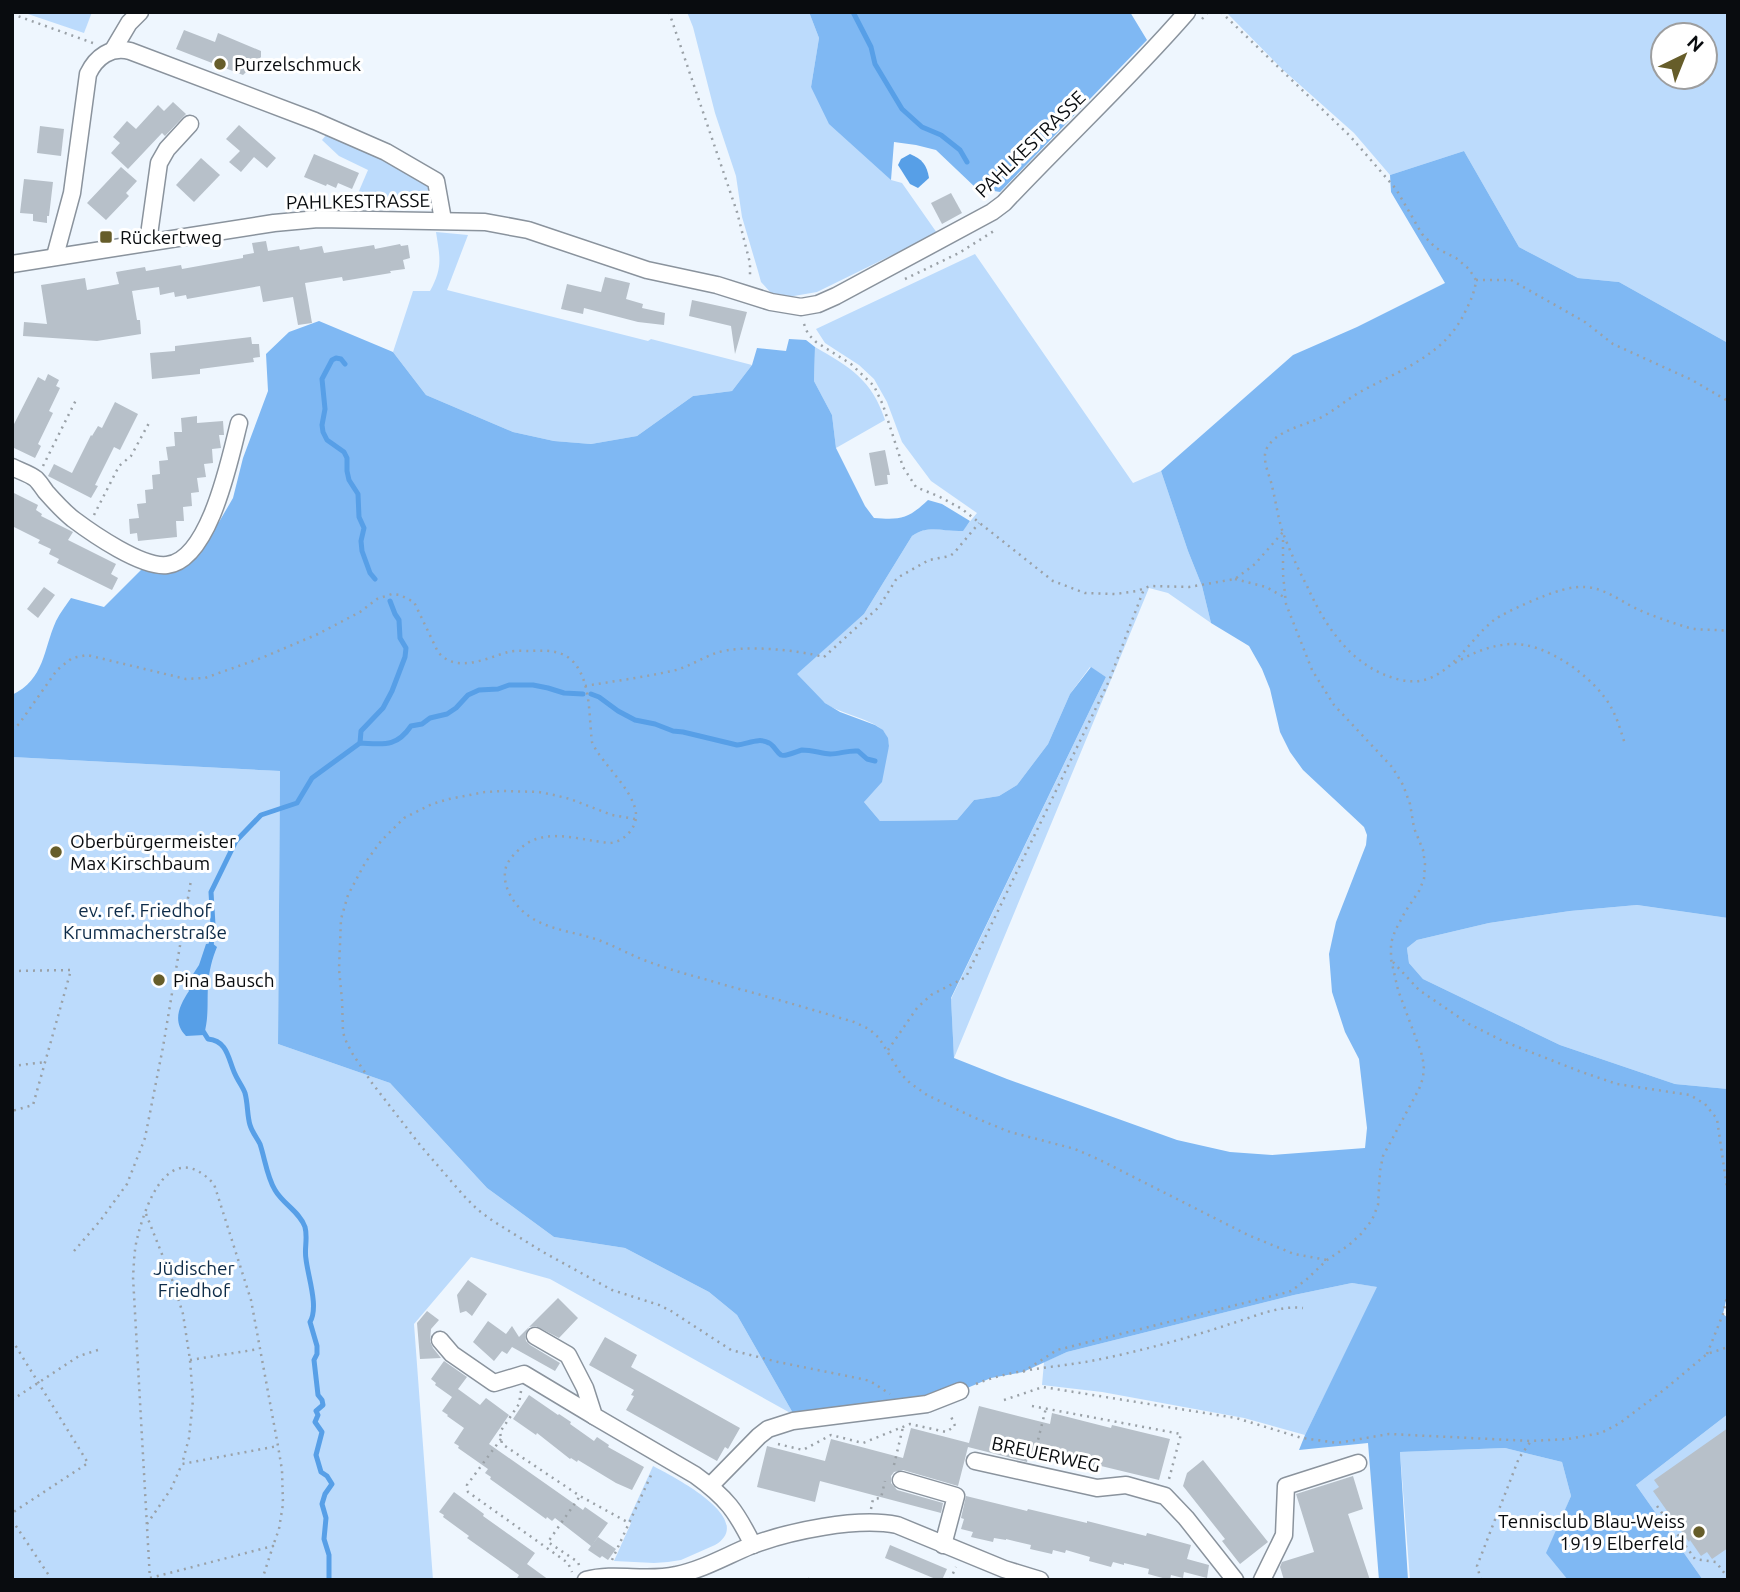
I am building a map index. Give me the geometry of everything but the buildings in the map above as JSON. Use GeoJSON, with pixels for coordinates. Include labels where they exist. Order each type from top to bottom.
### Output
{"type":"FeatureCollection","features":[{"type":"Feature","properties":{"kind":"street"},"geometry":{"type":"LineString","coordinates":[[55,256],[72,193],[86,80],[90,68],[113,50],[129,23],[140,12]]}},
{"type":"Feature","properties":{"kind":"street","name":"PAHLKESTRASSE"},"geometry":{"type":"LineString","coordinates":[[12,264],[274,223],[318,219],[485,222],[528,230],[647,270],[717,285],[771,302],[800,307],[818,304],[992,212],[1004,203],[1187,12]]}},
{"type":"Feature","properties":{"kind":"street","name":"PAHLKESTRASSE"},"geometry":{"type":"LineString","coordinates":[[113,50],[130,51],[315,121],[386,152],[436,181],[443,220]]}},
{"type":"Feature","properties":{"kind":"street"},"geometry":{"type":"LineString","coordinates":[[148,242],[159,163],[167,149],[190,124]]}},
{"type":"Feature","properties":{"kind":"street"},"geometry":{"type":"LineString","coordinates":[[12,467],[36,479],[69,516],[86,529],[148,563],[164,566],[185,558],[199,540],[215,509],[239,423]]}},
{"type":"Feature","properties":{"kind":"street"},"geometry":{"type":"LineString","coordinates":[[535,1336],[568,1355],[585,1388],[594,1416]]}},
{"type":"Feature","properties":{"kind":"street"},"geometry":{"type":"LineString","coordinates":[[440,1340],[452,1354],[495,1383],[524,1374],[695,1475],[726,1500],[753,1545]]}},
{"type":"Feature","properties":{"kind":"street"},"geometry":{"type":"LineString","coordinates":[[710,1486],[768,1429],[793,1421],[928,1404],[960,1391]]}},
{"type":"Feature","properties":{"kind":"street","name":"BREUERWEG"},"geometry":{"type":"LineString","coordinates":[[975,1461],[1097,1489],[1126,1485],[1165,1496]]}},
{"type":"Feature","properties":{"kind":"street"},"geometry":{"type":"LineString","coordinates":[[1262,1580],[1284,1535],[1286,1486],[1358,1463]]}},
{"type":"Feature","properties":{"kind":"street"},"geometry":{"type":"LineString","coordinates":[[901,1480],[956,1496],[943,1545]]}},
{"type":"Feature","properties":{"kind":"street"},"geometry":{"type":"LineString","coordinates":[[1165,1496],[1186,1518],[1234,1580]]}},
{"type":"Feature","properties":{"kind":"street"},"geometry":{"type":"LineString","coordinates":[[583,1575],[652,1578],[672,1576],[692,1572],[753,1545],[801,1532],[850,1523],[882,1522],[897,1525],[1004,1569],[1040,1580]]}},
{"type":"Feature","properties":{"kind":"path"},"geometry":{"type":"LineString","coordinates":[[669,12],[737,212],[750,263],[751,295]]}},
{"type":"Feature","properties":{"kind":"path"},"geometry":{"type":"LineString","coordinates":[[1222,12],[1350,136],[1396,190],[1422,234],[1436,248],[1456,258],[1469,269],[1476,280],[1471,301],[1444,343],[1426,357],[1359,393],[1320,418],[1288,430],[1271,443],[1266,451],[1265,457],[1283,532],[1316,606],[1342,645],[1363,663],[1388,676],[1417,682],[1432,677],[1470,654],[1490,647],[1529,645],[1545,651],[1589,680],[1601,692],[1612,708],[1625,744]]}},
{"type":"Feature","properties":{"kind":"path"},"geometry":{"type":"LineString","coordinates":[[12,14],[113,50]]}},
{"type":"Feature","properties":{"kind":"path"},"geometry":{"type":"LineString","coordinates":[[1476,280],[1511,279],[1585,322],[1613,344],[1692,380],[1728,401]]}},
{"type":"Feature","properties":{"kind":"path"},"geometry":{"type":"LineString","coordinates":[[800,307],[808,334],[856,368],[878,393],[902,467],[916,487],[951,503],[980,522],[1049,578],[1086,593],[1098,594],[1115,594],[1150,586],[1189,587],[1235,579],[1266,587],[1285,598]]}},
{"type":"Feature","properties":{"kind":"path"},"geometry":{"type":"LineString","coordinates":[[36,479],[76,400]]}},
{"type":"Feature","properties":{"kind":"path"},"geometry":{"type":"LineString","coordinates":[[86,529],[119,466],[131,456],[149,423]]}},
{"type":"Feature","properties":{"kind":"path"},"geometry":{"type":"LineString","coordinates":[[585,686],[683,668],[716,653],[730,650],[768,649],[804,652],[824,657],[878,607],[897,578],[929,560],[954,553],[980,522]]}},
{"type":"Feature","properties":{"kind":"path"},"geometry":{"type":"LineString","coordinates":[[1235,579],[1255,564],[1283,532]]}},
{"type":"Feature","properties":{"kind":"path"},"geometry":{"type":"LineString","coordinates":[[1023,1372],[1057,1350],[1284,1293],[1306,1280],[1327,1260],[1349,1245],[1372,1220],[1378,1205],[1383,1156],[1423,1078],[1421,1052],[1398,990],[1391,959],[1391,943],[1395,930],[1424,879],[1423,850],[1414,828],[1403,785],[1392,767],[1334,705],[1312,670],[1286,604],[1283,532]]}},
{"type":"Feature","properties":{"kind":"path"},"geometry":{"type":"LineString","coordinates":[[1452,664],[1495,620],[1548,595],[1577,587],[1612,594],[1646,613],[1688,628],[1728,631]]}},
{"type":"Feature","properties":{"kind":"path"},"geometry":{"type":"LineString","coordinates":[[888,1050],[917,1008],[931,995],[966,977],[1110,681],[1144,589]]}},
{"type":"Feature","properties":{"kind":"path"},"geometry":{"type":"LineString","coordinates":[[12,730],[57,670],[72,658],[87,655],[186,679],[205,678],[318,634],[352,617],[377,599],[392,594],[400,594],[414,602],[438,652],[449,661],[477,663],[510,651],[550,650],[563,654],[578,668],[585,686],[595,751],[628,792],[635,807],[636,820],[621,840],[610,843],[558,836],[538,839],[522,847],[506,867],[505,878],[515,903],[535,920],[597,939],[655,964],[869,1028],[888,1050],[901,1074],[927,1095],[1010,1132],[1075,1149],[1248,1235],[1294,1254],[1327,1260]]}},
{"type":"Feature","properties":{"kind":"path"},"geometry":{"type":"LineString","coordinates":[[636,820],[611,815],[554,795],[504,791],[449,799],[404,818],[388,833],[365,863],[348,895],[341,919],[339,969],[343,1032],[348,1046],[419,1145],[464,1196],[492,1221],[612,1290],[671,1311],[731,1350],[870,1381],[906,1407]]}},
{"type":"Feature","properties":{"kind":"path"},"geometry":{"type":"LineString","coordinates":[[74,1251],[127,1184],[145,1138],[191,880]]}},
{"type":"Feature","properties":{"kind":"path"},"geometry":{"type":"LineString","coordinates":[[1391,959],[1419,990],[1469,1024],[1505,1042],[1617,1084],[1690,1095],[1705,1104],[1717,1119],[1728,1195]]}},
{"type":"Feature","properties":{"kind":"path"},"geometry":{"type":"LineString","coordinates":[[12,971],[71,970],[33,1105],[12,1111]]}},
{"type":"Feature","properties":{"kind":"path"},"geometry":{"type":"LineString","coordinates":[[12,1066],[46,1062]]}},
{"type":"Feature","properties":{"kind":"path"},"geometry":{"type":"LineString","coordinates":[[262,1580],[279,1529],[283,1504],[282,1470],[251,1300],[214,1184],[196,1169],[175,1170],[167,1174],[156,1188],[145,1211],[136,1242],[133,1277],[150,1579],[273,1546]]}},
{"type":"Feature","properties":{"kind":"path"},"geometry":{"type":"LineString","coordinates":[[145,1211],[183,1314],[193,1400],[189,1438],[182,1464],[171,1489],[147,1524]]}},
{"type":"Feature","properties":{"kind":"path"},"geometry":{"type":"LineString","coordinates":[[1707,1354],[1723,1314],[1728,1292]]}},
{"type":"Feature","properties":{"kind":"path"},"geometry":{"type":"LineString","coordinates":[[960,1391],[991,1378],[1093,1360],[1220,1328],[1287,1307],[1303,1308]]}},
{"type":"Feature","properties":{"kind":"path"},"geometry":{"type":"LineString","coordinates":[[12,1340],[88,1463],[12,1513]]}},
{"type":"Feature","properties":{"kind":"path"},"geometry":{"type":"LineString","coordinates":[[1004,1400],[1043,1387],[1236,1419],[1302,1438],[1337,1443],[1389,1434],[1531,1441],[1569,1439],[1610,1429],[1646,1405],[1707,1354],[1728,1347]]}},
{"type":"Feature","properties":{"kind":"path"},"geometry":{"type":"LineString","coordinates":[[12,1401],[79,1356],[101,1349]]}},
{"type":"Feature","properties":{"kind":"path"},"geometry":{"type":"LineString","coordinates":[[190,1360],[261,1349]]}},
{"type":"Feature","properties":{"kind":"path"},"geometry":{"type":"LineString","coordinates":[[524,1374],[519,1404],[500,1432],[502,1444],[580,1496],[629,1524]]}},
{"type":"Feature","properties":{"kind":"path"},"geometry":{"type":"LineString","coordinates":[[759,1436],[764,1440],[803,1450],[831,1435],[863,1443],[911,1424],[946,1432],[955,1426],[943,1398]]}},
{"type":"Feature","properties":{"kind":"path"},"geometry":{"type":"LineString","coordinates":[[1032,1406],[1181,1434],[1165,1496]]}},
{"type":"Feature","properties":{"kind":"path"},"geometry":{"type":"LineString","coordinates":[[1030,1474],[1046,1408]]}},
{"type":"Feature","properties":{"kind":"path"},"geometry":{"type":"LineString","coordinates":[[501,1439],[467,1485],[468,1492],[568,1563],[576,1580]]}},
{"type":"Feature","properties":{"kind":"path"},"geometry":{"type":"LineString","coordinates":[[1481,1580],[1477,1566],[1519,1458],[1531,1441]]}},
{"type":"Feature","properties":{"kind":"path"},"geometry":{"type":"LineString","coordinates":[[182,1464],[278,1446]]}},
{"type":"Feature","properties":{"kind":"path"},"geometry":{"type":"LineString","coordinates":[[605,1576],[660,1456]]}},
{"type":"Feature","properties":{"kind":"path"},"geometry":{"type":"LineString","coordinates":[[580,1496],[548,1542],[578,1562],[583,1575]]}},
{"type":"Feature","properties":{"kind":"path"},"geometry":{"type":"LineString","coordinates":[[1657,1506],[1695,1559],[1716,1562],[1728,1578]]}},
{"type":"Feature","properties":{"kind":"path"},"geometry":{"type":"LineString","coordinates":[[12,1520],[50,1577]]}},
{"type":"Feature","properties":{"kind":"green space"},"geometry":{"type":"Polygon","coordinates":[[[22,12],[92,12],[84,33],[22,12]]]}},
{"type":"Feature","properties":{"kind":"green space"},"geometry":{"type":"Polygon","coordinates":[[[687,12],[809,12],[819,38],[811,87],[891,180],[902,183],[937,233],[817,292],[788,297],[771,293],[761,282],[742,217],[736,176],[687,12]]]}},
{"type":"Feature","properties":{"kind":"green space"},"geometry":{"type":"Polygon","coordinates":[[[1226,12],[1728,12],[1728,343],[1619,282],[1578,278],[1519,247],[1464,151],[1390,175],[1354,133],[1282,69],[1226,12]]]}},
{"type":"Feature","properties":{"kind":"green space"},"geometry":{"type":"Polygon","coordinates":[[[327,134],[423,177],[433,200],[356,198],[368,170],[339,156],[322,140],[327,134]]]}},
{"type":"Feature","properties":{"kind":"green space"},"geometry":{"type":"Polygon","coordinates":[[[436,232],[468,235],[447,290],[752,365],[732,391],[693,396],[637,436],[591,444],[554,441],[513,432],[426,395],[393,352],[413,291],[430,291],[437,275],[439,256],[436,232]]]}},
{"type":"Feature","properties":{"kind":"green space"},"geometry":{"type":"Polygon","coordinates":[[[975,254],[1133,483],[1161,471],[1202,586],[1211,623],[1168,593],[1149,588],[954,1058],[951,999],[1106,677],[1090,667],[1070,694],[1048,744],[1017,785],[999,796],[974,800],[957,820],[880,821],[864,802],[889,746],[885,734],[879,727],[828,705],[796,674],[864,614],[912,536],[930,529],[962,531],[977,513],[931,481],[902,442],[887,402],[874,379],[859,365],[825,343],[816,329],[975,254]]]}},
{"type":"Feature","properties":{"kind":"green space"},"geometry":{"type":"Polygon","coordinates":[[[815,347],[858,376],[874,395],[885,420],[836,448],[832,415],[814,381],[815,347]]]}},
{"type":"Feature","properties":{"kind":"green space"},"geometry":{"type":"Polygon","coordinates":[[[12,757],[280,771],[278,1044],[390,1083],[487,1188],[554,1237],[625,1248],[709,1292],[737,1315],[794,1415],[550,1279],[471,1257],[414,1324],[433,1580],[12,1580],[12,757]]]}},
{"type":"Feature","properties":{"kind":"green space"},"geometry":{"type":"Polygon","coordinates":[[[1637,905],[1728,918],[1728,1089],[1675,1084],[1560,1045],[1423,979],[1409,963],[1407,948],[1417,940],[1489,923],[1570,911],[1637,905]]]}},
{"type":"Feature","properties":{"kind":"green space"},"geometry":{"type":"Polygon","coordinates":[[[1352,1283],[1378,1287],[1305,1435],[1244,1418],[1102,1392],[1042,1385],[1044,1362],[1067,1352],[1352,1283]]]}},
{"type":"Feature","properties":{"kind":"green space","name":"Tennisclub Blau-Weiss 1919 Elberfeld"},"geometry":{"type":"Polygon","coordinates":[[[1728,1414],[1728,1580],[1703,1580],[1636,1485],[1728,1414]]]}},
{"type":"Feature","properties":{"kind":"green space"},"geometry":{"type":"Polygon","coordinates":[[[1505,1448],[1562,1462],[1571,1496],[1547,1553],[1694,1580],[1410,1580],[1400,1452],[1505,1448]]]}},
{"type":"Feature","properties":{"kind":"green space"},"geometry":{"type":"Polygon","coordinates":[[[653,1466],[692,1489],[719,1511],[726,1523],[725,1535],[715,1545],[681,1560],[654,1563],[614,1561],[631,1523],[628,1521],[653,1466]]]}},
{"type":"Feature","properties":{"kind":"shaded area"},"geometry":{"type":"Polygon","coordinates":[[[809,12],[1130,12],[1147,40],[1000,192],[976,188],[936,150],[894,142],[891,180],[829,124],[811,87],[819,38],[809,12]]]}},
{"type":"Feature","properties":{"kind":"shaded area"},"geometry":{"type":"Polygon","coordinates":[[[1464,151],[1519,247],[1578,278],[1619,282],[1728,343],[1728,918],[1637,905],[1570,911],[1489,923],[1417,940],[1407,948],[1409,963],[1423,979],[1560,1045],[1675,1084],[1728,1089],[1728,1292],[1723,1314],[1728,1318],[1728,1414],[1636,1485],[1703,1580],[1568,1580],[1546,1553],[1571,1496],[1562,1462],[1505,1448],[1400,1452],[1408,1580],[1379,1580],[1368,1443],[1299,1450],[1377,1287],[1352,1283],[1294,1295],[1067,1352],[1023,1372],[991,1378],[960,1391],[931,1398],[794,1415],[737,1315],[709,1292],[625,1248],[554,1237],[487,1188],[390,1083],[278,1044],[280,771],[12,757],[12,695],[31,681],[37,672],[56,621],[71,598],[104,607],[148,563],[164,566],[204,531],[219,522],[233,498],[243,458],[268,391],[266,354],[289,332],[319,321],[393,352],[426,395],[513,432],[554,441],[591,444],[637,436],[693,396],[732,391],[752,365],[757,348],[786,351],[789,339],[806,340],[815,347],[814,381],[832,415],[836,448],[865,506],[874,518],[904,517],[928,500],[942,504],[970,521],[963,531],[930,529],[912,536],[864,614],[797,674],[825,703],[840,712],[875,725],[883,730],[888,738],[882,782],[864,802],[880,821],[957,820],[974,800],[999,796],[1017,785],[1048,744],[1070,694],[1091,667],[1106,677],[951,998],[954,1058],[1177,1140],[1230,1152],[1272,1155],[1365,1148],[1367,1128],[1359,1059],[1345,1032],[1332,992],[1329,954],[1336,922],[1366,845],[1367,835],[1364,827],[1303,770],[1290,752],[1280,732],[1270,689],[1249,646],[1211,623],[1202,586],[1161,471],[1293,355],[1445,283],[1391,192],[1390,175],[1464,151]]]}},
{"type":"Feature","properties":{"kind":"shaded area"},"geometry":{"type":"Polygon","coordinates":[[[910,154],[923,163],[928,173],[929,178],[918,188],[910,184],[898,165],[901,159],[910,154]]]}},
{"type":"Feature","properties":{"kind":"shaded area"},"geometry":{"type":"Polygon","coordinates":[[[212,943],[217,947],[209,975],[204,1035],[186,1036],[179,1025],[178,1014],[189,991],[186,985],[199,965],[206,944],[212,943]]]}},
{"type":"Feature","properties":{"kind":"waterway"},"geometry":{"type":"LineString","coordinates":[[853,12],[871,47],[875,64],[902,109],[922,127],[941,135],[960,150],[967,162]]}},
{"type":"Feature","properties":{"kind":"waterway"},"geometry":{"type":"LineString","coordinates":[[345,364],[341,359],[332,360],[322,379],[325,409],[322,425],[327,440],[344,452],[347,458],[349,480],[358,494],[359,517],[364,528],[362,551],[375,579]]}},
{"type":"Feature","properties":{"kind":"waterway"},"geometry":{"type":"LineString","coordinates":[[360,743],[361,731],[383,708],[405,657],[406,648],[400,638],[399,620],[390,601]]}},
{"type":"Feature","properties":{"kind":"waterway"},"geometry":{"type":"LineString","coordinates":[[211,947],[211,892],[236,841],[261,815],[297,803],[312,778],[360,743],[382,744],[394,741],[411,726],[447,714],[468,695],[479,690],[498,689],[509,685],[533,685],[564,693],[583,694]]}},
{"type":"Feature","properties":{"kind":"waterway"},"geometry":{"type":"LineString","coordinates":[[591,694],[635,720],[673,731],[737,745],[765,741],[783,755],[802,750],[830,754],[858,751],[867,759],[875,761]]}},
{"type":"Feature","properties":{"kind":"waterway"},"geometry":{"type":"LineString","coordinates":[[203,1031],[208,1039],[220,1043],[226,1052],[245,1093],[250,1125],[260,1144],[272,1185],[305,1227],[313,1300],[310,1322],[317,1346],[314,1360],[318,1395],[323,1405],[316,1411],[318,1415],[315,1422],[322,1432],[316,1455],[321,1472],[332,1484],[322,1504],[326,1518],[324,1539],[329,1555],[329,1580]]}},
{"type":"Feature","properties":{"kind":"place","name":"Purzelschmuck"},"geometry":{"type":"Point","coordinates":[220,64]}},
{"type":"Feature","properties":{"kind":"place","name":"Rückertweg"},"geometry":{"type":"Point","coordinates":[106,237]}},
{"type":"Feature","properties":{"kind":"place","name":"Oberbürgermeister Max Kirschbaum"},"geometry":{"type":"Point","coordinates":[56,852]}},
{"type":"Feature","properties":{"kind":"place","name":"Pina Bausch"},"geometry":{"type":"Point","coordinates":[159,980]}},
{"type":"Feature","properties":{"kind":"place","name":"Tennisclub Blau-Weiss 1919 Elberfeld"},"geometry":{"type":"Point","coordinates":[1699,1532]}},
{"type":"Feature","properties":{"kind":"park label","name":"ev. ref. Friedhof Krummacherstraße"},"geometry":{"type":"Point","coordinates":[145,921]}},
{"type":"Feature","properties":{"kind":"park label","name":"Jüdischer Friedhof"},"geometry":{"type":"Point","coordinates":[194,1279]}}]}
